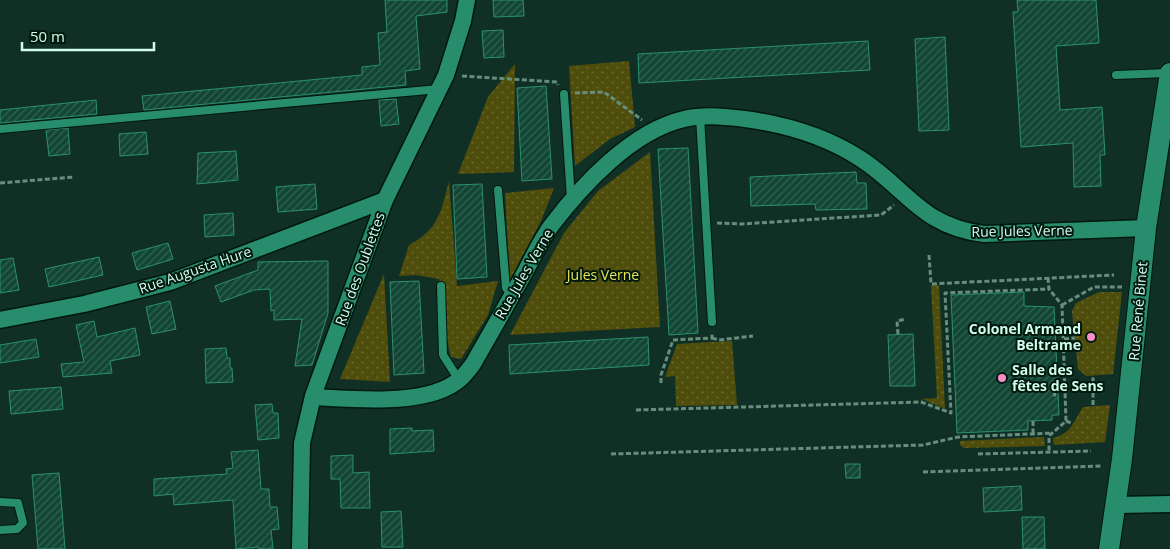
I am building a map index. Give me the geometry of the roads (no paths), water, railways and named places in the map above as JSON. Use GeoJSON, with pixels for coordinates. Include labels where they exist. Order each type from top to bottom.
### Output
{"type":"FeatureCollection","features":[{"type":"Feature","properties":{"kind":"street","name":"Rue des Oublettes"},"geometry":{"type":"LineString","coordinates":[[300,549],[302,443],[313,397],[385,200],[446,74],[463,21],[467,0]]}},
{"type":"Feature","properties":{"kind":"street","name":"Rue René Binet"},"geometry":{"type":"LineString","coordinates":[[1110,549],[1117,505],[1146,228],[1170,73]]}},
{"type":"Feature","properties":{"kind":"street","name":"Rue Jules Verne"},"geometry":{"type":"LineString","coordinates":[[313,397],[368,400],[427,395],[459,380],[473,364],[550,227],[595,175],[636,141],[682,120],[700,117],[739,118],[777,124],[820,136],[862,160],[936,221],[962,232],[984,234],[1146,228]]}},
{"type":"Feature","properties":{"kind":"street","name":"Rue Augusta Hure"},"geometry":{"type":"LineString","coordinates":[[0,320],[84,304],[170,282],[385,200]]}},
{"type":"Feature","properties":{"kind":"street"},"geometry":{"type":"LineString","coordinates":[[1117,505],[1170,504]]}},
{"type":"Feature","properties":{"kind":"lane"},"geometry":{"type":"LineString","coordinates":[[1116,75],[1170,73]]}},
{"type":"Feature","properties":{"kind":"lane"},"geometry":{"type":"LineString","coordinates":[[0,129],[438,89]]}},
{"type":"Feature","properties":{"kind":"lane"},"geometry":{"type":"LineString","coordinates":[[564,94],[572,202]]}},
{"type":"Feature","properties":{"kind":"lane"},"geometry":{"type":"LineString","coordinates":[[700,117],[712,322]]}},
{"type":"Feature","properties":{"kind":"lane"},"geometry":{"type":"LineString","coordinates":[[498,190],[506,288],[512,295]]}},
{"type":"Feature","properties":{"kind":"lane"},"geometry":{"type":"LineString","coordinates":[[441,286],[443,355],[459,380]]}},
{"type":"Feature","properties":{"kind":"lane"},"geometry":{"type":"LineString","coordinates":[[0,502],[18,503],[22,523],[17,529],[0,530]]}},
{"type":"Feature","properties":{"kind":"place","name":"Colonel Armand Beltrame"},"geometry":{"type":"Point","coordinates":[1091,337]}},
{"type":"Feature","properties":{"kind":"place","name":"Salle des fêtes de Sens"},"geometry":{"type":"Point","coordinates":[1002,378]}},
{"type":"Feature","properties":{"kind":"park label","name":"Jules Verne"},"geometry":{"type":"Point","coordinates":[603,275]}}]}
